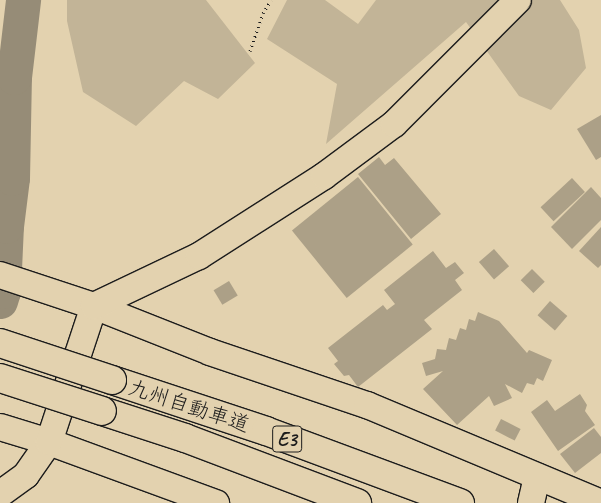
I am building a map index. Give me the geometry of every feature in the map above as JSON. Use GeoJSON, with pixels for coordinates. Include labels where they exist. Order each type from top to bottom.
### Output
{"type":"FeatureCollection","features":[{"type":"Feature","properties":{"kind":"highway","name":"九州自動車道"},"geometry":{"type":"LineString","coordinates":[[0,343],[266,431],[460,503]]}},
{"type":"Feature","properties":{"kind":"highway","name":"九州自動車道"},"geometry":{"type":"LineString","coordinates":[[0,378],[185,438],[358,503]]}},
{"type":"Feature","properties":{"kind":"street"},"geometry":{"type":"LineString","coordinates":[[0,494],[26,475],[49,442],[94,306],[199,256],[324,176],[394,124],[518,0]]}},
{"type":"Feature","properties":{"kind":"street"},"geometry":{"type":"LineString","coordinates":[[0,275],[94,306],[210,352],[367,405],[601,503]]}},
{"type":"Feature","properties":{"kind":"street"},"geometry":{"type":"LineString","coordinates":[[0,427],[49,442],[216,503]]}},
{"type":"Feature","properties":{"kind":"street"},"geometry":{"type":"LineString","coordinates":[[531,503],[537,477]]}},
{"type":"Feature","properties":{"kind":"path"},"geometry":{"type":"LineString","coordinates":[[250,51],[263,13],[271,0]]}},
{"type":"Feature","properties":{"kind":"shaded area"},"geometry":{"type":"Polygon","coordinates":[[[67,0],[206,0],[255,63],[218,99],[184,81],[136,126],[83,92],[67,21],[67,0]]]}},
{"type":"Feature","properties":{"kind":"shaded area"},"geometry":{"type":"Polygon","coordinates":[[[287,0],[325,0],[358,24],[376,0],[560,0],[579,30],[586,68],[551,110],[519,96],[466,22],[326,144],[337,84],[267,39],[287,0]]]}},
{"type":"Feature","properties":{"kind":"building"},"geometry":{"type":"Polygon","coordinates":[[[601,115],[601,157],[596,160],[577,129],[601,115]]]}},
{"type":"Feature","properties":{"kind":"building"},"geometry":{"type":"Polygon","coordinates":[[[379,157],[385,165],[394,158],[441,214],[411,239],[358,174],[379,157]]]}},
{"type":"Feature","properties":{"kind":"building"},"geometry":{"type":"Polygon","coordinates":[[[358,177],[413,245],[347,298],[292,230],[358,177]]]}},
{"type":"Feature","properties":{"kind":"building"},"geometry":{"type":"Polygon","coordinates":[[[572,178],[585,192],[554,221],[541,207],[572,178]]]}},
{"type":"Feature","properties":{"kind":"building"},"geometry":{"type":"Polygon","coordinates":[[[591,187],[601,198],[601,220],[572,249],[551,227],[591,187]]]}},
{"type":"Feature","properties":{"kind":"building"},"geometry":{"type":"Polygon","coordinates":[[[601,227],[601,265],[598,268],[579,251],[601,227]]]}},
{"type":"Feature","properties":{"kind":"building"},"geometry":{"type":"Polygon","coordinates":[[[494,249],[509,266],[494,279],[479,262],[494,249]]]}},
{"type":"Feature","properties":{"kind":"building"},"geometry":{"type":"Polygon","coordinates":[[[433,251],[446,268],[455,262],[464,273],[455,280],[462,290],[424,320],[432,329],[358,387],[349,375],[344,376],[334,364],[338,361],[328,348],[383,305],[387,310],[395,304],[384,290],[433,251]]]}},
{"type":"Feature","properties":{"kind":"building"},"geometry":{"type":"Polygon","coordinates":[[[532,269],[545,282],[533,293],[521,280],[532,269]]]}},
{"type":"Feature","properties":{"kind":"building"},"geometry":{"type":"Polygon","coordinates":[[[229,281],[238,296],[222,305],[214,290],[229,281]]]}},
{"type":"Feature","properties":{"kind":"building"},"geometry":{"type":"Polygon","coordinates":[[[550,301],[567,316],[555,330],[538,315],[550,301]]]}},
{"type":"Feature","properties":{"kind":"building"},"geometry":{"type":"Polygon","coordinates":[[[478,312],[499,321],[527,353],[529,350],[552,360],[543,381],[537,378],[534,385],[527,383],[522,393],[505,384],[512,398],[494,406],[489,396],[457,425],[423,389],[443,371],[426,376],[422,363],[435,359],[437,349],[446,350],[449,338],[456,340],[460,328],[466,330],[469,319],[475,321],[478,312]]]}},
{"type":"Feature","properties":{"kind":"building"},"geometry":{"type":"Polygon","coordinates":[[[580,394],[587,405],[585,411],[595,425],[558,451],[531,412],[547,400],[555,411],[580,394]]]}},
{"type":"Feature","properties":{"kind":"building"},"geometry":{"type":"Polygon","coordinates":[[[501,419],[521,429],[515,441],[495,431],[501,419]]]}},
{"type":"Feature","properties":{"kind":"building"},"geometry":{"type":"Polygon","coordinates":[[[594,428],[601,437],[601,453],[575,473],[560,454],[594,428]]]}},
{"type":"Feature","properties":{"kind":"waterway"},"geometry":{"type":"LineString","coordinates":[[0,301],[3,291],[6,226],[12,178],[14,77],[23,0]]}}]}
